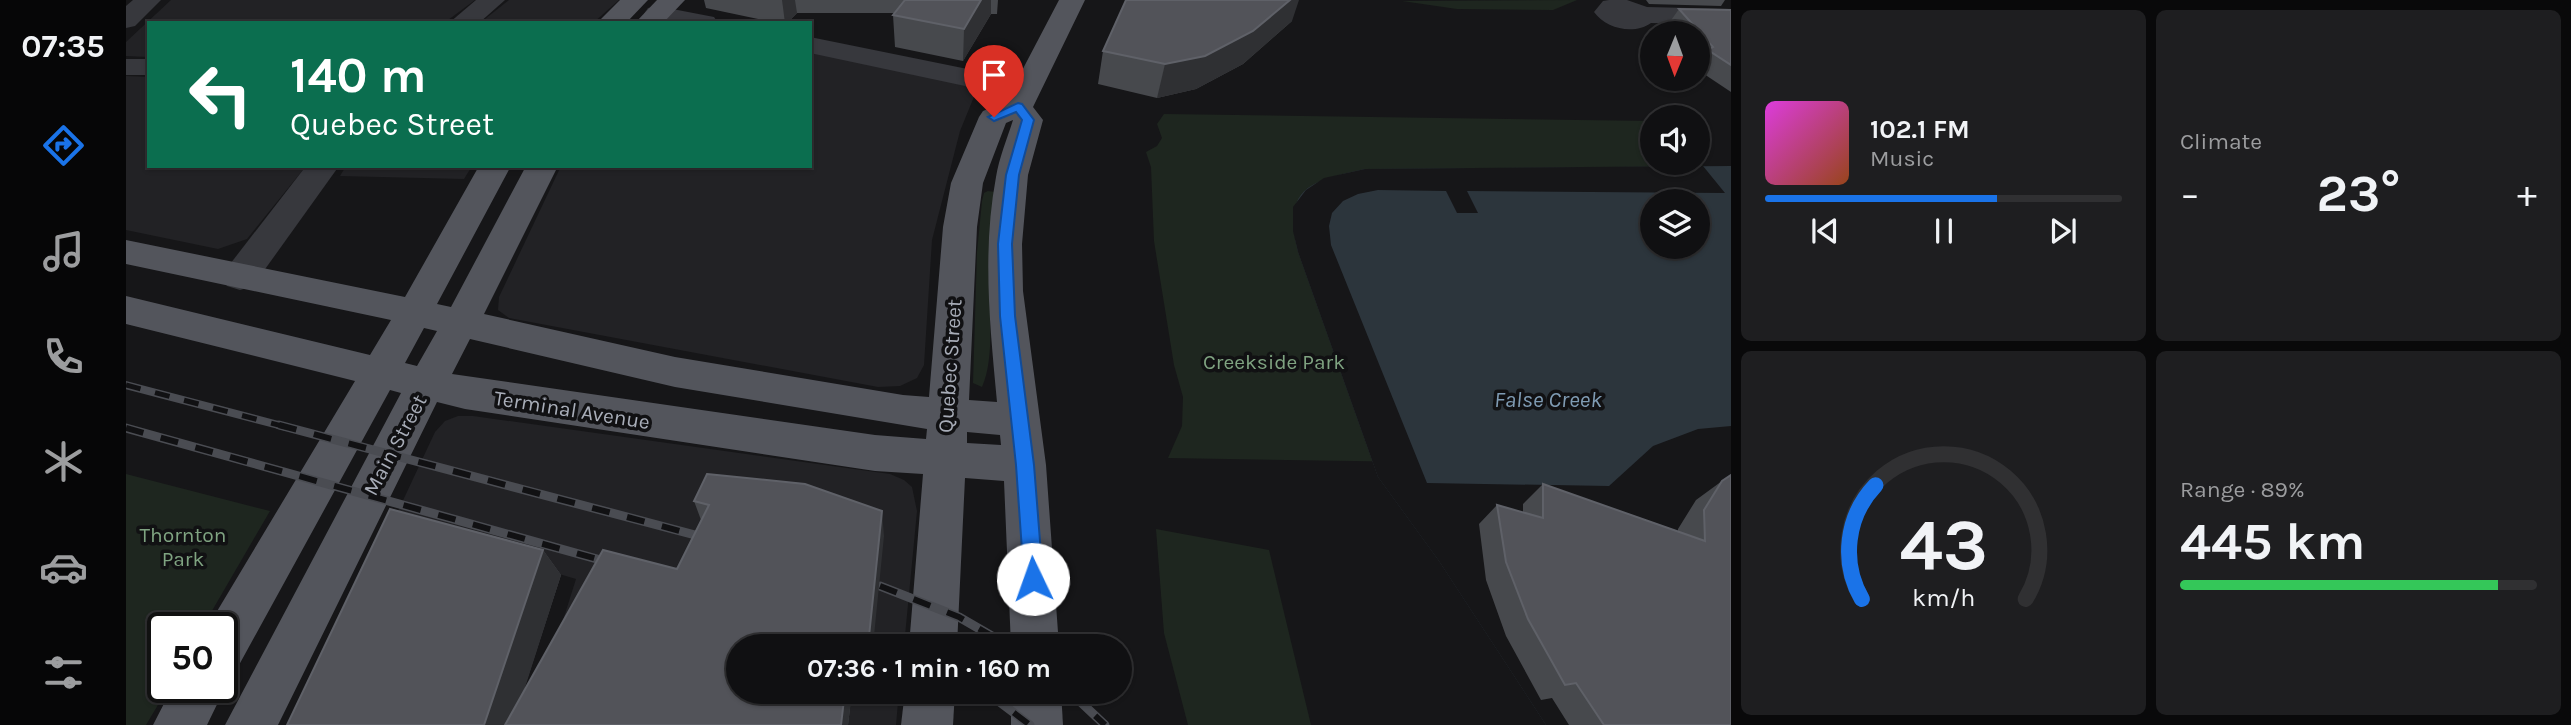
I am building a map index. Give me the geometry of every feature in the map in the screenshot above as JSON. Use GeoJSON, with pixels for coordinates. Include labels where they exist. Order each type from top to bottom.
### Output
{"type":"FeatureCollection","features":[{"type":"Feature","properties":{"kind":"main road","name":"Quebec Street"},"geometry":{"type":"LineString","coordinates":[[934,634],[946,414],[960,227],[967,184],[976,156],[994,117],[1022,99],[1072,0]]}},
{"type":"Feature","properties":{"kind":"main road"},"geometry":{"type":"LineString","coordinates":[[616,21],[653,9]]}},
{"type":"Feature","properties":{"kind":"main road"},"geometry":{"type":"LineString","coordinates":[[1022,99],[1028,120],[1013,175],[1005,244],[1011,355],[1033,556],[1035,634]]}},
{"type":"Feature","properties":{"kind":"main road"},"geometry":{"type":"LineString","coordinates":[[238,620],[494,168]]}},
{"type":"Feature","properties":{"kind":"main road","name":"Main Street"},"geometry":{"type":"LineString","coordinates":[[251,725],[349,531],[461,324],[541,168]]}},
{"type":"Feature","properties":{"kind":"main road"},"geometry":{"type":"LineString","coordinates":[[126,251],[414,312],[675,372],[903,411],[1020,419]]}},
{"type":"Feature","properties":{"kind":"main road","name":"Terminal Avenue"},"geometry":{"type":"LineString","coordinates":[[126,310],[465,393],[606,416],[875,453],[1025,465]]}},
{"type":"Feature","properties":{"kind":"main road"},"geometry":{"type":"LineString","coordinates":[[179,725],[191,703]]}},
{"type":"Feature","properties":{"kind":"main road"},"geometry":{"type":"LineString","coordinates":[[928,725],[929,704]]}},
{"type":"Feature","properties":{"kind":"main road"},"geometry":{"type":"LineString","coordinates":[[1036,704],[1037,725]]}},
{"type":"Feature","properties":{"kind":"street"},"geometry":{"type":"LineString","coordinates":[[126,20],[148,0]]}},
{"type":"Feature","properties":{"kind":"street"},"geometry":{"type":"LineString","coordinates":[[465,21],[492,0]]}},
{"type":"Feature","properties":{"kind":"street"},"geometry":{"type":"LineString","coordinates":[[1612,3],[1607,12],[1616,19],[1637,22],[1640,15],[1731,17]]}},
{"type":"Feature","properties":{"kind":"street"},"geometry":{"type":"LineString","coordinates":[[653,9],[698,21]]}},
{"type":"Feature","properties":{"kind":"street"},"geometry":{"type":"LineString","coordinates":[[812,46],[1022,99]]}},
{"type":"Feature","properties":{"kind":"street"},"geometry":{"type":"LineString","coordinates":[[126,67],[147,67]]}},
{"type":"Feature","properties":{"kind":"street"},"geometry":{"type":"LineString","coordinates":[[240,277],[322,168]]}},
{"type":"Feature","properties":{"kind":"shaded area"},"geometry":{"type":"Polygon","coordinates":[[[171,0],[475,0],[447,21],[148,21],[171,0]]]}},
{"type":"Feature","properties":{"kind":"shaded area"},"geometry":{"type":"Polygon","coordinates":[[[509,0],[619,0],[595,21],[483,21],[509,0]]]}},
{"type":"Feature","properties":{"kind":"shaded area"},"geometry":{"type":"Polygon","coordinates":[[[147,22],[147,57],[126,56],[126,42],[147,22]]]}},
{"type":"Feature","properties":{"kind":"shaded area"},"geometry":{"type":"Polygon","coordinates":[[[812,49],[978,87],[960,131],[932,240],[924,365],[917,378],[900,386],[878,387],[509,318],[498,310],[499,297],[560,168],[812,168],[812,49]]]}},
{"type":"Feature","properties":{"kind":"shaded area"},"geometry":{"type":"Polygon","coordinates":[[[126,76],[147,77],[147,168],[304,168],[247,239],[218,249],[126,230],[126,76]]]}},
{"type":"Feature","properties":{"kind":"shaded area"},"geometry":{"type":"Polygon","coordinates":[[[345,168],[471,168],[464,179],[340,176],[345,168]]]}},
{"type":"Feature","properties":{"kind":"shaded area"},"geometry":{"type":"Polygon","coordinates":[[[458,416],[473,416],[890,474],[904,480],[912,487],[917,511],[905,634],[726,634],[726,704],[898,704],[896,725],[530,725],[576,579],[392,524],[435,432],[445,421],[458,416]]]}},
{"type":"Feature","properties":{"kind":"green space"},"geometry":{"type":"Polygon","coordinates":[[[1577,0],[1553,10],[1457,9],[1402,1],[1577,0]]]}},
{"type":"Feature","properties":{"kind":"green space","name":"Creekside Park"},"geometry":{"type":"Polygon","coordinates":[[[1164,114],[1640,121],[1640,175],[1710,175],[1725,193],[1710,193],[1710,189],[1640,189],[1640,192],[1467,191],[1419,462],[1168,458],[1182,426],[1183,397],[1174,365],[1154,241],[1151,167],[1146,152],[1157,146],[1162,138],[1157,124],[1164,114]]]}},
{"type":"Feature","properties":{"kind":"green space"},"geometry":{"type":"Polygon","coordinates":[[[995,192],[989,268],[989,360],[982,387],[973,383],[977,252],[982,201],[984,193],[995,192]]]}},
{"type":"Feature","properties":{"kind":"green space","name":"Thornton Park"},"geometry":{"type":"Polygon","coordinates":[[[126,474],[270,511],[211,612],[147,612],[147,703],[159,703],[146,725],[126,725],[126,474]]]}},
{"type":"Feature","properties":{"kind":"green space"},"geometry":{"type":"Polygon","coordinates":[[[1156,529],[1269,550],[1311,725],[1188,725],[1164,633],[1156,529]]]}},
{"type":"Feature","properties":{"kind":"water","name":"False Creek"},"geometry":{"type":"Polygon","coordinates":[[[1710,166],[1731,166],[1731,725],[1546,725],[1439,561],[1378,477],[1298,252],[1294,231],[1297,201],[1304,191],[1329,178],[1365,169],[1640,167],[1640,175],[1710,175],[1710,166]]]}},
{"type":"Feature","properties":{"kind":"pier"},"geometry":{"type":"Polygon","coordinates":[[[1640,167],[1640,175],[1710,175],[1725,193],[1710,193],[1710,189],[1640,189],[1640,192],[1467,191],[1478,213],[1457,213],[1446,191],[1378,190],[1358,194],[1343,201],[1332,213],[1329,226],[1331,245],[1427,483],[1609,486],[1653,446],[1698,429],[1731,426],[1731,725],[1546,725],[1439,561],[1378,477],[1298,252],[1293,231],[1293,207],[1306,190],[1324,178],[1365,169],[1640,167]]]}},
{"type":"Feature","properties":{"kind":"building"},"geometry":{"type":"Polygon","coordinates":[[[905,0],[981,0],[964,29],[893,15],[905,0]]]}},
{"type":"Feature","properties":{"kind":"building"},"geometry":{"type":"Polygon","coordinates":[[[1126,0],[1290,0],[1253,31],[1205,56],[1165,64],[1103,51],[1126,0]]]}},
{"type":"Feature","properties":{"kind":"building"},"geometry":{"type":"Polygon","coordinates":[[[1679,9],[1731,10],[1731,65],[1710,51],[1713,47],[1710,44],[1710,21],[1690,21],[1679,9]]]}},
{"type":"Feature","properties":{"kind":"building"},"geometry":{"type":"Polygon","coordinates":[[[707,474],[805,484],[882,511],[869,634],[726,634],[726,704],[843,704],[841,725],[505,725],[603,550],[677,569],[709,505],[694,501],[707,474]]]}},
{"type":"Feature","properties":{"kind":"building"},"geometry":{"type":"Polygon","coordinates":[[[1731,475],[1731,725],[1604,725],[1576,683],[1565,685],[1528,619],[1506,562],[1497,505],[1543,518],[1543,484],[1705,541],[1704,510],[1722,481],[1731,475]]]}},
{"type":"Feature","properties":{"kind":"building"},"geometry":{"type":"Polygon","coordinates":[[[390,509],[543,550],[484,725],[287,725],[390,509]]]}},
{"type":"Feature","properties":{"kind":"railway"},"geometry":{"type":"LineString","coordinates":[[126,385],[286,427]]}},
{"type":"Feature","properties":{"kind":"railway"},"geometry":{"type":"LineString","coordinates":[[279,425],[714,540]]}},
{"type":"Feature","properties":{"kind":"railway"},"geometry":{"type":"LineString","coordinates":[[126,428],[615,564]]}},
{"type":"Feature","properties":{"kind":"railway"},"geometry":{"type":"LineString","coordinates":[[880,586],[959,617],[988,634]]}},
{"type":"Feature","properties":{"kind":"railway"},"geometry":{"type":"LineString","coordinates":[[1002,704],[1030,725]]}},
{"type":"Feature","properties":{"kind":"railway"},"geometry":{"type":"LineString","coordinates":[[1083,704],[1105,725]]}},
{"type":"Feature","properties":{"kind":"route"},"geometry":{"type":"LineString","coordinates":[[994,117],[1018,107],[1028,120],[1013,175],[1005,244],[1005,291],[1025,465],[1033,579]]}}]}
